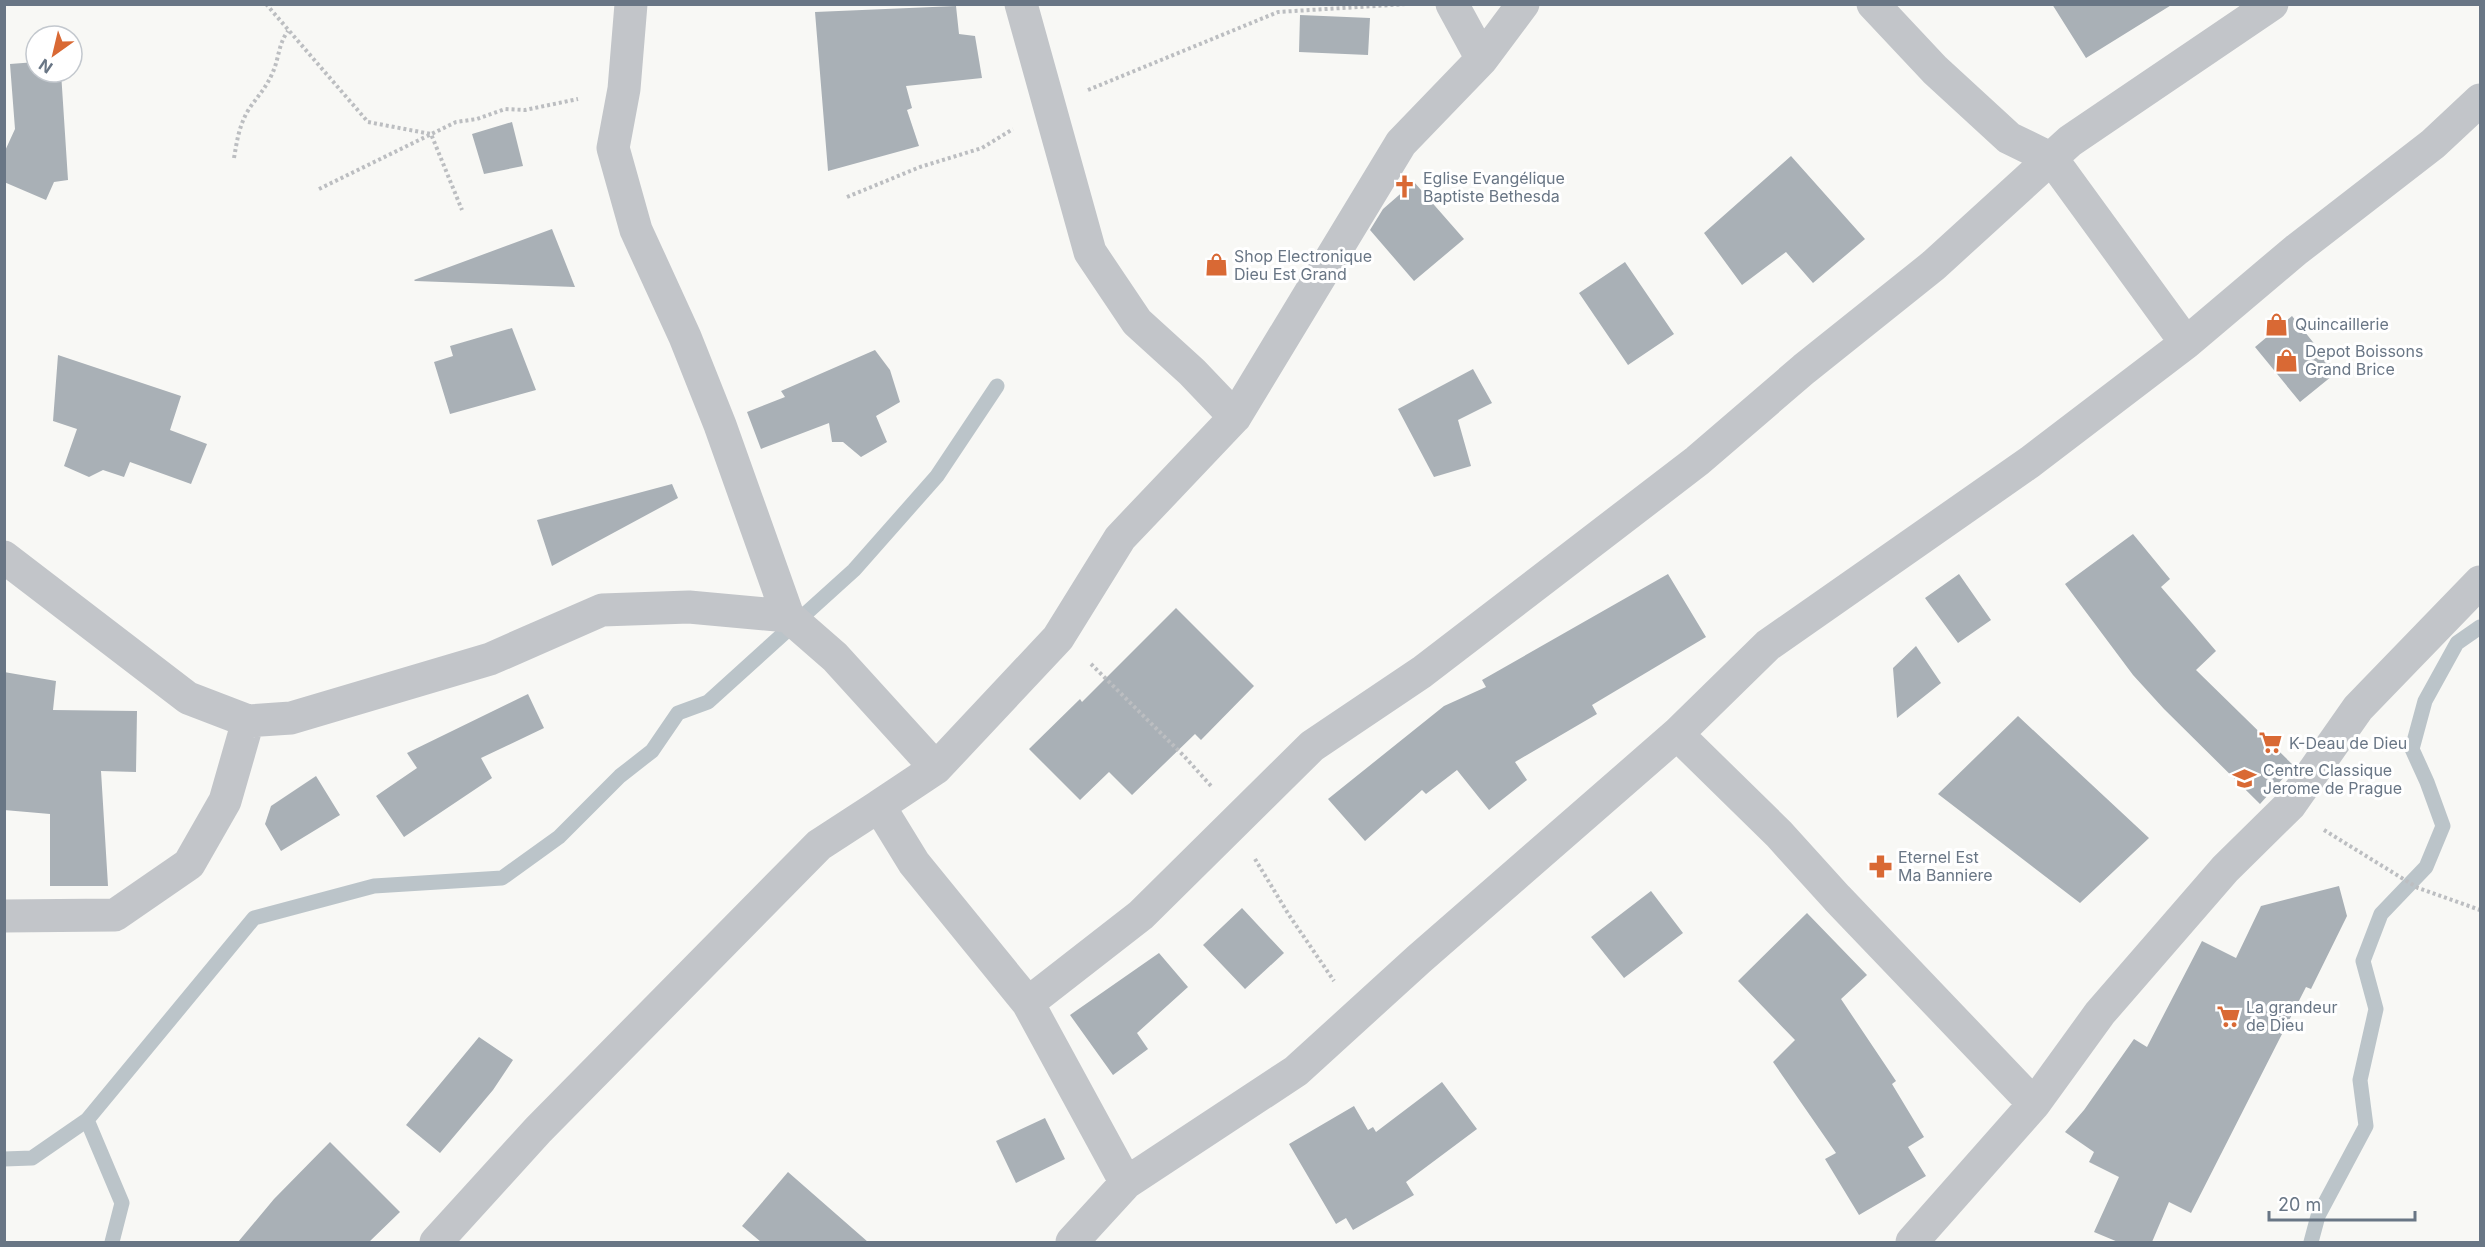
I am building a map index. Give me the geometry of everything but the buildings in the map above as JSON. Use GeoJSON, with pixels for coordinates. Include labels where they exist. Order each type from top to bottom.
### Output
{"type":"FeatureCollection","features":[{"type":"Feature","properties":{"kind":"street"},"geometry":{"type":"LineString","coordinates":[[631,4],[624,89],[613,148],[636,230],[685,337],[720,425],[789,616],[835,657],[936,768]]}},
{"type":"Feature","properties":{"kind":"street"},"geometry":{"type":"LineString","coordinates":[[1021,4],[1090,252],[1137,322],[1192,372],[1235,417]]}},
{"type":"Feature","properties":{"kind":"street"},"geometry":{"type":"LineString","coordinates":[[1452,4],[1482,59]]}},
{"type":"Feature","properties":{"kind":"street"},"geometry":{"type":"LineString","coordinates":[[436,1242],[538,1130],[819,844],[936,768],[1058,638],[1120,538],[1235,417],[1401,143],[1482,59],[1523,4]]}},
{"type":"Feature","properties":{"kind":"street"},"geometry":{"type":"LineString","coordinates":[[1873,4],[1935,70],[2009,138],[2052,159],[2186,343]]}},
{"type":"Feature","properties":{"kind":"street"},"geometry":{"type":"LineString","coordinates":[[1028,1003],[1140,915],[1312,746],[1422,672],[1697,461],[1804,369],[1934,265],[2070,141],[2272,4]]}},
{"type":"Feature","properties":{"kind":"street"},"geometry":{"type":"LineString","coordinates":[[1072,1242],[1126,1183],[1296,1071],[1401,975],[1677,734],[1768,645],[2030,462],[2186,343],[2296,250],[2433,144],[2481,100]]}},
{"type":"Feature","properties":{"kind":"street"},"geometry":{"type":"LineString","coordinates":[[4,557],[188,698],[248,721],[291,718],[490,659],[602,610],[689,607],[789,616]]}},
{"type":"Feature","properties":{"kind":"street"},"geometry":{"type":"LineString","coordinates":[[1912,1242],[2034,1104],[2108,1004],[2225,868],[2290,805],[2358,708],[2481,582]]}},
{"type":"Feature","properties":{"kind":"street"},"geometry":{"type":"LineString","coordinates":[[4,916],[115,915],[189,864],[225,801],[248,721]]}},
{"type":"Feature","properties":{"kind":"street"},"geometry":{"type":"LineString","coordinates":[[1677,734],[1779,834],[2034,1104]]}},
{"type":"Feature","properties":{"kind":"street"},"geometry":{"type":"LineString","coordinates":[[879,806],[914,863],[1028,1003],[1126,1183]]}},
{"type":"Feature","properties":{"kind":"path"},"geometry":{"type":"LineString","coordinates":[[266,4],[368,122],[431,134]]}},
{"type":"Feature","properties":{"kind":"path"},"geometry":{"type":"LineString","coordinates":[[848,197],[920,167],[982,148],[1050,105],[1223,37],[1278,12],[1407,4]]}},
{"type":"Feature","properties":{"kind":"path"},"geometry":{"type":"LineString","coordinates":[[234,159],[239,130],[249,110],[266,89],[274,71],[281,40],[288,31]]}},
{"type":"Feature","properties":{"kind":"path"},"geometry":{"type":"LineString","coordinates":[[319,189],[456,122],[477,119],[505,109],[525,110],[624,89]]}},
{"type":"Feature","properties":{"kind":"path"},"geometry":{"type":"LineString","coordinates":[[431,134],[462,210]]}},
{"type":"Feature","properties":{"kind":"path"},"geometry":{"type":"LineString","coordinates":[[2290,805],[2335,839],[2418,888],[2481,910]]}},
{"type":"Feature","properties":{"kind":"waterway"},"geometry":{"type":"LineString","coordinates":[[4,1159],[32,1158],[87,1120],[254,918],[374,886],[502,878],[559,837],[620,776],[652,751],[678,713],[708,702],[854,570],[937,476],[997,386]]}},
{"type":"Feature","properties":{"kind":"waterway"},"geometry":{"type":"LineString","coordinates":[[2311,1242],[2318,1216],[2366,1126],[2360,1080],[2376,1009],[2363,961],[2381,914],[2426,867],[2443,826],[2412,749],[2425,701],[2457,643],[2480,627]]}},
{"type":"Feature","properties":{"kind":"waterway"},"geometry":{"type":"LineString","coordinates":[[87,1120],[122,1203],[112,1242]]}},
{"type":"Feature","properties":{"kind":"place","name":"Eglise Evangélique Baptiste Bethesda"},"geometry":{"type":"Point","coordinates":[1405,187]}},
{"type":"Feature","properties":{"kind":"place","name":"Shop Electronique Dieu Est Grand"},"geometry":{"type":"Point","coordinates":[1216,265]}},
{"type":"Feature","properties":{"kind":"place","name":"Quincaillerie"},"geometry":{"type":"Point","coordinates":[2277,324]}},
{"type":"Feature","properties":{"kind":"place","name":"Depot Boissons Grand Brice"},"geometry":{"type":"Point","coordinates":[2287,360]}},
{"type":"Feature","properties":{"kind":"place","name":"K-Deau de Dieu"},"geometry":{"type":"Point","coordinates":[2271,743]}},
{"type":"Feature","properties":{"kind":"place","name":"Centre Classique Jerome de Prague"},"geometry":{"type":"Point","coordinates":[2245,779]}},
{"type":"Feature","properties":{"kind":"place","name":"Eternel Est Ma Banniere"},"geometry":{"type":"Point","coordinates":[1880,866]}},
{"type":"Feature","properties":{"kind":"place","name":"La grandeur de Dieu"},"geometry":{"type":"Point","coordinates":[2228,1016]}}]}
